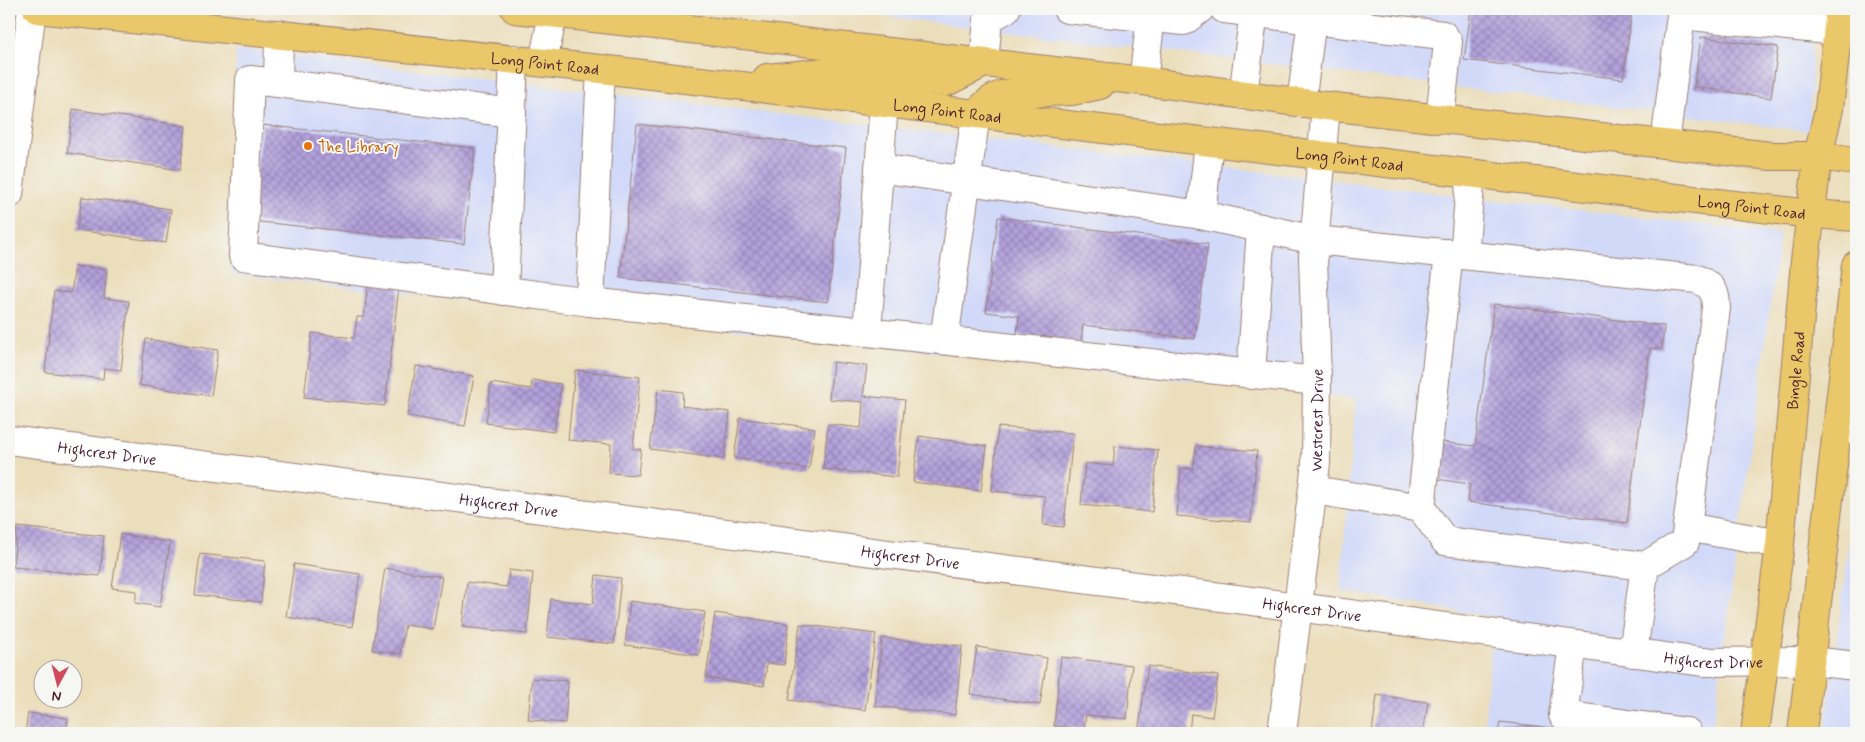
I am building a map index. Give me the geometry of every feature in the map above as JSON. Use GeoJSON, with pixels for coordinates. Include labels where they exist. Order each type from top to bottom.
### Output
{"type":"FeatureCollection","features":[{"type":"Feature","properties":{"kind":"main road","name":"Long Point Road"},"geometry":{"type":"LineString","coordinates":[[37,9],[543,62],[1811,214],[1856,217]]}},
{"type":"Feature","properties":{"kind":"main road"},"geometry":{"type":"LineString","coordinates":[[515,9],[554,11],[1136,80],[1440,119],[1771,156],[1818,156],[1856,161]]}},
{"type":"Feature","properties":{"kind":"main road","name":"Bingle Road"},"geometry":{"type":"LineString","coordinates":[[1755,733],[1780,544],[1805,260],[1818,156],[1829,109],[1839,20]]}},
{"type":"Feature","properties":{"kind":"main road"},"geometry":{"type":"LineString","coordinates":[[716,83],[836,71],[946,82],[984,63]]}},
{"type":"Feature","properties":{"kind":"main road"},"geometry":{"type":"LineString","coordinates":[[976,114],[989,100],[1006,94],[1072,91],[1136,80]]}},
{"type":"Feature","properties":{"kind":"main road"},"geometry":{"type":"LineString","coordinates":[[1802,733],[1811,661],[1847,429],[1856,265]]}},
{"type":"Feature","properties":{"kind":"street"},"geometry":{"type":"LineString","coordinates":[[9,194],[32,9]]}},
{"type":"Feature","properties":{"kind":"street"},"geometry":{"type":"LineString","coordinates":[[984,63],[988,19],[1006,9]]}},
{"type":"Feature","properties":{"kind":"street"},"geometry":{"type":"LineString","coordinates":[[1067,9],[1184,21],[1200,9]]}},
{"type":"Feature","properties":{"kind":"street"},"geometry":{"type":"LineString","coordinates":[[1224,9],[1443,35],[1448,42],[1440,119]]}},
{"type":"Feature","properties":{"kind":"street"},"geometry":{"type":"LineString","coordinates":[[543,62],[554,11]]}},
{"type":"Feature","properties":{"kind":"street"},"geometry":{"type":"LineString","coordinates":[[1243,94],[1254,12]]}},
{"type":"Feature","properties":{"kind":"street"},"geometry":{"type":"LineString","coordinates":[[1665,144],[1681,14],[1839,20]]}},
{"type":"Feature","properties":{"kind":"street"},"geometry":{"type":"LineString","coordinates":[[1136,80],[1151,17]]}},
{"type":"Feature","properties":{"kind":"street","name":"Westcrest Drive"},"geometry":{"type":"LineString","coordinates":[[1282,733],[1316,463],[1317,382],[1313,256],[1322,156],[1313,104],[1312,20]]}},
{"type":"Feature","properties":{"kind":"street"},"geometry":{"type":"LineString","coordinates":[[278,84],[279,34]]}},
{"type":"Feature","properties":{"kind":"street"},"geometry":{"type":"LineString","coordinates":[[504,291],[514,59]]}},
{"type":"Feature","properties":{"kind":"street"},"geometry":{"type":"LineString","coordinates":[[590,302],[601,69]]}},
{"type":"Feature","properties":{"kind":"street"},"geometry":{"type":"LineString","coordinates":[[512,113],[250,80],[243,256],[590,302],[1317,382]]}},
{"type":"Feature","properties":{"kind":"street"},"geometry":{"type":"LineString","coordinates":[[867,332],[884,103]]}},
{"type":"Feature","properties":{"kind":"street"},"geometry":{"type":"LineString","coordinates":[[944,340],[976,114]]}},
{"type":"Feature","properties":{"kind":"street"},"geometry":{"type":"LineString","coordinates":[[1201,215],[1209,142]]}},
{"type":"Feature","properties":{"kind":"street"},"geometry":{"type":"LineString","coordinates":[[879,168],[1201,215],[1315,240],[1456,254],[1697,279],[1709,284],[1715,293],[1716,308],[1685,542],[1645,566],[1445,542],[1421,508],[1456,254],[1471,173]]}},
{"type":"Feature","properties":{"kind":"street"},"geometry":{"type":"LineString","coordinates":[[1251,375],[1261,228]]}},
{"type":"Feature","properties":{"kind":"street","name":"Highcrest Drive"},"geometry":{"type":"LineString","coordinates":[[9,440],[1298,607],[1703,662],[1811,661],[1856,666]]}},
{"type":"Feature","properties":{"kind":"street"},"geometry":{"type":"LineString","coordinates":[[1314,490],[1421,508]]}},
{"type":"Feature","properties":{"kind":"street"},"geometry":{"type":"LineString","coordinates":[[1687,527],[1780,544]]}},
{"type":"Feature","properties":{"kind":"street"},"geometry":{"type":"LineString","coordinates":[[1633,653],[1645,566]]}},
{"type":"Feature","properties":{"kind":"street"},"geometry":{"type":"LineString","coordinates":[[1573,645],[1563,715],[1687,733]]}},
{"type":"Feature","properties":{"kind":"shaded area"},"geometry":{"type":"Polygon","coordinates":[[[826,9],[1814,9],[1809,131],[826,9]]]}},
{"type":"Feature","properties":{"kind":"shaded area"},"geometry":{"type":"Polygon","coordinates":[[[236,49],[1780,234],[1712,733],[1484,733],[1493,617],[1340,591],[1356,399],[231,274],[236,49]]]}},
{"type":"Feature","properties":{"kind":"shaded area"},"geometry":{"type":"Polygon","coordinates":[[[1856,489],[1856,733],[1825,733],[1856,489]]]}},
{"type":"Feature","properties":{"kind":"building"},"geometry":{"type":"Polygon","coordinates":[[[1471,9],[1632,9],[1623,79],[1464,60],[1471,9]]]}},
{"type":"Feature","properties":{"kind":"building"},"geometry":{"type":"Polygon","coordinates":[[[1701,37],[1778,47],[1771,98],[1694,87],[1701,37]]]}},
{"type":"Feature","properties":{"kind":"building"},"geometry":{"type":"Polygon","coordinates":[[[73,109],[186,126],[180,170],[67,153],[73,109]]]}},
{"type":"Feature","properties":{"kind":"building"},"geometry":{"type":"Polygon","coordinates":[[[637,124],[846,148],[828,302],[620,278],[637,124]]]}},
{"type":"Feature","properties":{"kind":"building"},"geometry":{"type":"Polygon","coordinates":[[[262,125],[475,148],[464,244],[251,221],[262,125]]]}},
{"type":"Feature","properties":{"kind":"building"},"geometry":{"type":"Polygon","coordinates":[[[82,197],[171,209],[166,243],[77,230],[82,197]]]}},
{"type":"Feature","properties":{"kind":"building"},"geometry":{"type":"Polygon","coordinates":[[[998,217],[1208,244],[1195,339],[1083,325],[1081,342],[1017,334],[1019,316],[986,312],[998,217]]]}},
{"type":"Feature","properties":{"kind":"building"},"geometry":{"type":"Polygon","coordinates":[[[75,266],[107,269],[104,298],[129,301],[121,370],[104,368],[103,379],[45,372],[54,291],[71,293],[75,266]]]}},
{"type":"Feature","properties":{"kind":"building"},"geometry":{"type":"Polygon","coordinates":[[[368,282],[399,286],[385,406],[304,397],[312,333],[354,338],[357,317],[364,317],[368,282]]]}},
{"type":"Feature","properties":{"kind":"building"},"geometry":{"type":"Polygon","coordinates":[[[1494,304],[1664,326],[1662,349],[1650,348],[1627,523],[1468,502],[1470,484],[1436,479],[1441,442],[1475,446],[1494,304]]]}},
{"type":"Feature","properties":{"kind":"building"},"geometry":{"type":"Polygon","coordinates":[[[146,339],[218,350],[211,396],[139,385],[146,339]]]}},
{"type":"Feature","properties":{"kind":"building"},"geometry":{"type":"Polygon","coordinates":[[[833,362],[867,366],[863,396],[905,400],[897,477],[823,469],[828,424],[861,428],[863,402],[829,399],[833,362]]]}},
{"type":"Feature","properties":{"kind":"building"},"geometry":{"type":"Polygon","coordinates":[[[416,366],[474,376],[465,426],[407,416],[416,366]]]}},
{"type":"Feature","properties":{"kind":"building"},"geometry":{"type":"Polygon","coordinates":[[[575,370],[640,377],[633,449],[641,449],[638,475],[609,473],[611,444],[568,440],[575,370]]]}},
{"type":"Feature","properties":{"kind":"building"},"geometry":{"type":"Polygon","coordinates":[[[532,380],[561,384],[554,432],[486,423],[491,383],[531,389],[532,380]]]}},
{"type":"Feature","properties":{"kind":"building"},"geometry":{"type":"Polygon","coordinates":[[[658,389],[683,392],[682,406],[730,412],[724,459],[650,449],[658,389]]]}},
{"type":"Feature","properties":{"kind":"building"},"geometry":{"type":"Polygon","coordinates":[[[740,418],[815,428],[809,469],[734,458],[740,418]]]}},
{"type":"Feature","properties":{"kind":"building"},"geometry":{"type":"Polygon","coordinates":[[[998,427],[1073,433],[1064,527],[1043,525],[1045,496],[992,491],[998,427]]]}},
{"type":"Feature","properties":{"kind":"building"},"geometry":{"type":"Polygon","coordinates":[[[919,436],[987,446],[981,491],[913,482],[919,436]]]}},
{"type":"Feature","properties":{"kind":"building"},"geometry":{"type":"Polygon","coordinates":[[[1115,446],[1158,450],[1152,512],[1081,505],[1085,463],[1113,466],[1115,446]]]}},
{"type":"Feature","properties":{"kind":"building"},"geometry":{"type":"Polygon","coordinates":[[[1196,446],[1257,451],[1251,522],[1177,516],[1181,468],[1193,469],[1196,446]]]}},
{"type":"Feature","properties":{"kind":"building"},"geometry":{"type":"Polygon","coordinates":[[[17,527],[104,536],[100,576],[13,567],[17,527]]]}},
{"type":"Feature","properties":{"kind":"building"},"geometry":{"type":"Polygon","coordinates":[[[120,534],[170,542],[160,607],[135,603],[137,591],[112,588],[120,534]]]}},
{"type":"Feature","properties":{"kind":"building"},"geometry":{"type":"Polygon","coordinates":[[[200,554],[265,561],[261,602],[195,595],[200,554]]]}},
{"type":"Feature","properties":{"kind":"building"},"geometry":{"type":"Polygon","coordinates":[[[294,564],[360,574],[352,627],[286,617],[294,564]]]}},
{"type":"Feature","properties":{"kind":"building"},"geometry":{"type":"Polygon","coordinates":[[[385,568],[442,577],[433,629],[405,625],[400,654],[372,650],[385,568]]]}},
{"type":"Feature","properties":{"kind":"building"},"geometry":{"type":"Polygon","coordinates":[[[509,570],[533,573],[527,634],[462,627],[467,582],[507,587],[509,570]]]}},
{"type":"Feature","properties":{"kind":"building"},"geometry":{"type":"Polygon","coordinates":[[[596,575],[621,578],[614,644],[547,637],[551,599],[593,604],[596,575]]]}},
{"type":"Feature","properties":{"kind":"building"},"geometry":{"type":"Polygon","coordinates":[[[630,601],[705,612],[699,655],[625,645],[630,601]]]}},
{"type":"Feature","properties":{"kind":"building"},"geometry":{"type":"Polygon","coordinates":[[[715,613],[789,624],[784,665],[767,663],[764,686],[706,678],[715,613]]]}},
{"type":"Feature","properties":{"kind":"building"},"geometry":{"type":"Polygon","coordinates":[[[800,624],[876,634],[865,710],[789,700],[800,624]]]}},
{"type":"Feature","properties":{"kind":"building"},"geometry":{"type":"Polygon","coordinates":[[[882,638],[962,646],[955,715],[875,706],[882,638]]]}},
{"type":"Feature","properties":{"kind":"building"},"geometry":{"type":"Polygon","coordinates":[[[977,647],[1047,658],[1040,705],[970,694],[977,647]]]}},
{"type":"Feature","properties":{"kind":"building"},"geometry":{"type":"Polygon","coordinates":[[[1061,657],[1132,665],[1127,719],[1086,715],[1084,729],[1054,726],[1061,657]]]}},
{"type":"Feature","properties":{"kind":"building"},"geometry":{"type":"Polygon","coordinates":[[[1148,666],[1218,676],[1212,717],[1191,714],[1189,733],[1138,733],[1148,666]]]}},
{"type":"Feature","properties":{"kind":"building"},"geometry":{"type":"Polygon","coordinates":[[[532,678],[568,681],[565,723],[528,720],[532,678]]]}},
{"type":"Feature","properties":{"kind":"building"},"geometry":{"type":"Polygon","coordinates":[[[1377,695],[1428,702],[1423,733],[1372,733],[1377,695]]]}},
{"type":"Feature","properties":{"kind":"building"},"geometry":{"type":"Polygon","coordinates":[[[28,713],[68,718],[66,733],[25,733],[28,713]]]}},
{"type":"Feature","properties":{"kind":"building"},"geometry":{"type":"Polygon","coordinates":[[[1500,722],[1588,732],[1588,733],[1498,733],[1500,722]]]}},
{"type":"Feature","properties":{"kind":"place","name":"The Library"},"geometry":{"type":"Point","coordinates":[308,146]}}]}
